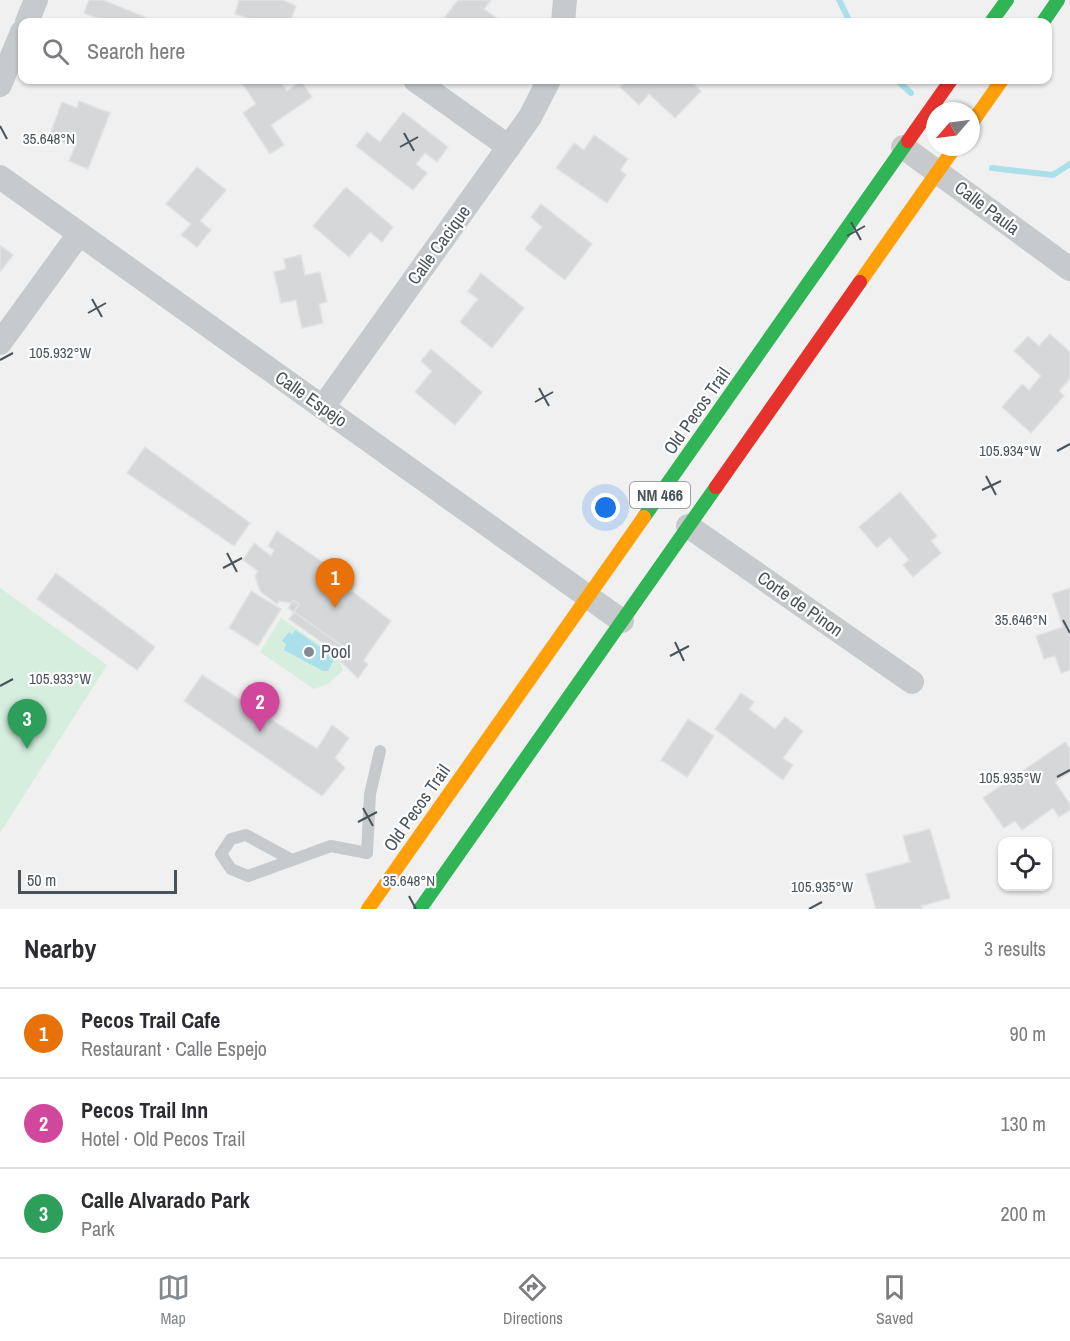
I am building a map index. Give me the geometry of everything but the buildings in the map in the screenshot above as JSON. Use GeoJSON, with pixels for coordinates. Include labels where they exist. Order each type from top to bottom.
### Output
{"type":"FeatureCollection","features":[{"type":"Feature","properties":{"kind":"main road"},"geometry":{"type":"LineString","coordinates":[[994,18],[1007,0]]}},
{"type":"Feature","properties":{"kind":"main road"},"geometry":{"type":"LineString","coordinates":[[1045,18],[1058,0]]}},
{"type":"Feature","properties":{"kind":"main road","name":"Old Pecos Trail"},"geometry":{"type":"LineString","coordinates":[[368,909],[948,84]]}},
{"type":"Feature","properties":{"kind":"main road"},"geometry":{"type":"LineString","coordinates":[[980,111],[999,84]]}},
{"type":"Feature","properties":{"kind":"main road","name":"NM 466"},"geometry":{"type":"LineString","coordinates":[[420,909],[949,156]]}},
{"type":"Feature","properties":{"kind":"street"},"geometry":{"type":"LineString","coordinates":[[29,18],[36,0]]}},
{"type":"Feature","properties":{"kind":"street"},"geometry":{"type":"LineString","coordinates":[[563,18],[565,0]]}},
{"type":"Feature","properties":{"kind":"street"},"geometry":{"type":"LineString","coordinates":[[0,85],[18,42]]}},
{"type":"Feature","properties":{"kind":"street"},"geometry":{"type":"LineString","coordinates":[[420,84],[509,147]]}},
{"type":"Feature","properties":{"kind":"street","name":"Calle Cacique"},"geometry":{"type":"LineString","coordinates":[[323,407],[530,117],[547,84]]}},
{"type":"Feature","properties":{"kind":"street","name":"Calle Paula"},"geometry":{"type":"LineString","coordinates":[[903,147],[1070,269]]}},
{"type":"Feature","properties":{"kind":"street","name":"Calle Espejo"},"geometry":{"type":"LineString","coordinates":[[0,177],[622,621]]}},
{"type":"Feature","properties":{"kind":"street"},"geometry":{"type":"LineString","coordinates":[[0,343],[79,234]]}},
{"type":"Feature","properties":{"kind":"street","name":"Corte de Pinon"},"geometry":{"type":"LineString","coordinates":[[688,526],[912,682]]}},
{"type":"Feature","properties":{"kind":"lane"},"geometry":{"type":"LineString","coordinates":[[292,860],[246,835],[231,839],[220,854],[231,869],[248,876],[331,846],[367,853],[370,794],[380,751]]}},
{"type":"Feature","properties":{"kind":"green space"},"geometry":{"type":"Polygon","coordinates":[[[0,588],[107,665],[0,833],[0,588]]]}},
{"type":"Feature","properties":{"kind":"green space"},"geometry":{"type":"Polygon","coordinates":[[[281,618],[337,656],[343,670],[328,684],[314,689],[260,652],[281,618]]]}},
{"type":"Feature","properties":{"kind":"water","name":"Pool"},"geometry":{"type":"Polygon","coordinates":[[[295,630],[335,657],[328,671],[323,671],[284,650],[286,644],[282,641],[289,632],[292,634],[295,630]]]}},
{"type":"Feature","properties":{"kind":"waterway"},"geometry":{"type":"LineString","coordinates":[[839,0],[848,18]]}},
{"type":"Feature","properties":{"kind":"waterway"},"geometry":{"type":"LineString","coordinates":[[901,84],[911,93]]}},
{"type":"Feature","properties":{"kind":"waterway"},"geometry":{"type":"LineString","coordinates":[[992,168],[1053,175],[1070,164]]}},
{"type":"Feature","properties":{"kind":"traffic: fast"},"geometry":{"type":"LineString","coordinates":[[994,18],[1007,0]]}},
{"type":"Feature","properties":{"kind":"traffic: fast"},"geometry":{"type":"LineString","coordinates":[[1046,18],[1058,0]]}},
{"type":"Feature","properties":{"kind":"traffic: fast"},"geometry":{"type":"LineString","coordinates":[[644,517],[908,141]]}},
{"type":"Feature","properties":{"kind":"traffic: fast"},"geometry":{"type":"LineString","coordinates":[[420,909],[716,487]]}},
{"type":"Feature","properties":{"kind":"traffic: slow"},"geometry":{"type":"LineString","coordinates":[[980,111],[999,84]]}},
{"type":"Feature","properties":{"kind":"traffic: slow"},"geometry":{"type":"LineString","coordinates":[[860,282],[949,156]]}},
{"type":"Feature","properties":{"kind":"traffic: slow"},"geometry":{"type":"LineString","coordinates":[[368,909],[644,517]]}},
{"type":"Feature","properties":{"kind":"traffic: jam"},"geometry":{"type":"LineString","coordinates":[[908,141],[948,84]]}},
{"type":"Feature","properties":{"kind":"traffic: jam"},"geometry":{"type":"LineString","coordinates":[[716,487],[860,282]]}},
{"type":"Feature","properties":{"kind":"place","name":"Pecos Trail Cafe"},"geometry":{"type":"Point","coordinates":[335,608]}},
{"type":"Feature","properties":{"kind":"place","name":"Pool"},"geometry":{"type":"Point","coordinates":[309,652]}},
{"type":"Feature","properties":{"kind":"place","name":"Pecos Trail Inn"},"geometry":{"type":"Point","coordinates":[260,732]}},
{"type":"Feature","properties":{"kind":"place","name":"Calle Alvarado Park"},"geometry":{"type":"Point","coordinates":[27,749]}}]}
